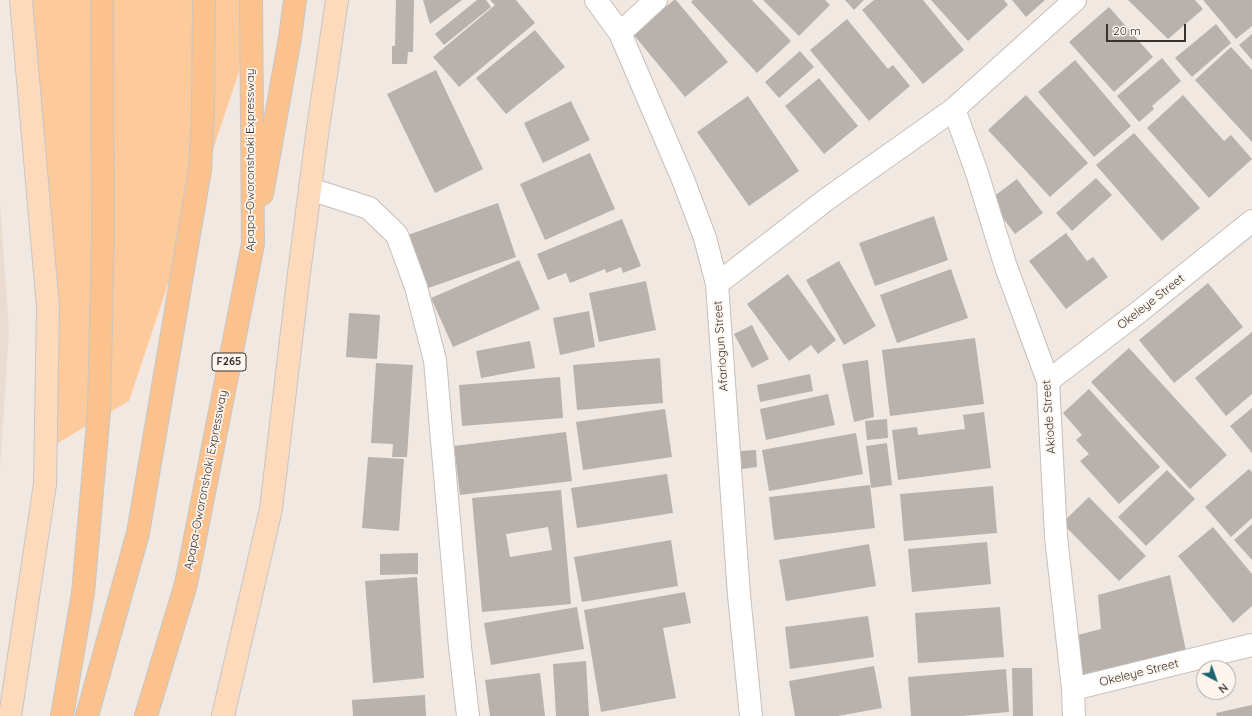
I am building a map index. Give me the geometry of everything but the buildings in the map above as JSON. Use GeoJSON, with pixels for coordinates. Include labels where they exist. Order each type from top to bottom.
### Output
{"type":"FeatureCollection","features":[{"type":"Feature","properties":{"kind":"highway"},"geometry":{"type":"LineString","coordinates":[[62,716],[83,593],[99,411],[103,234],[102,0]]}},
{"type":"Feature","properties":{"kind":"highway"},"geometry":{"type":"LineString","coordinates":[[87,716],[138,533],[200,170],[203,114],[204,0]]}},
{"type":"Feature","properties":{"kind":"highway","name":"Apapa-Oworonshoki Expressway"},"geometry":{"type":"LineString","coordinates":[[146,716],[186,584],[252,244],[251,0]]}},
{"type":"Feature","properties":{"kind":"highway"},"geometry":{"type":"LineString","coordinates":[[252,244],[296,0]]}},
{"type":"Feature","properties":{"kind":"main road"},"geometry":{"type":"LineString","coordinates":[[10,716],[45,484],[48,307],[21,0]]}},
{"type":"Feature","properties":{"kind":"main road"},"geometry":{"type":"LineString","coordinates":[[224,716],[271,509],[297,289],[337,0]]}},
{"type":"Feature","properties":{"kind":"street","name":"Afariogun Street"},"geometry":{"type":"LineString","coordinates":[[596,0],[620,33],[684,182],[705,238],[717,284],[739,595],[751,716]]}},
{"type":"Feature","properties":{"kind":"street"},"geometry":{"type":"LineString","coordinates":[[620,33],[656,0]]}},
{"type":"Feature","properties":{"kind":"street"},"geometry":{"type":"LineString","coordinates":[[717,284],[827,199],[954,109],[1075,0]]}},
{"type":"Feature","properties":{"kind":"street","name":"Akiode Street"},"geometry":{"type":"LineString","coordinates":[[954,109],[977,173],[1005,264],[1048,381],[1056,537],[1073,689],[1074,716]]}},
{"type":"Feature","properties":{"kind":"street"},"geometry":{"type":"LineString","coordinates":[[310,189],[369,208],[397,235],[416,287],[435,360],[460,647],[468,716]]}},
{"type":"Feature","properties":{"kind":"street","name":"Okeleye Street"},"geometry":{"type":"LineString","coordinates":[[1048,381],[1140,311],[1252,221]]}},
{"type":"Feature","properties":{"kind":"street","name":"Okeleye Street"},"geometry":{"type":"LineString","coordinates":[[1073,689],[1252,645]]}},
{"type":"Feature","properties":{"kind":"shaded area"},"geometry":{"type":"Polygon","coordinates":[[[31,0],[263,0],[129,401],[44,451],[31,0]]]}},
{"type":"Feature","properties":{"kind":"shaded area"},"geometry":{"type":"Polygon","coordinates":[[[0,203],[9,331],[0,468],[0,203]]]}}]}
